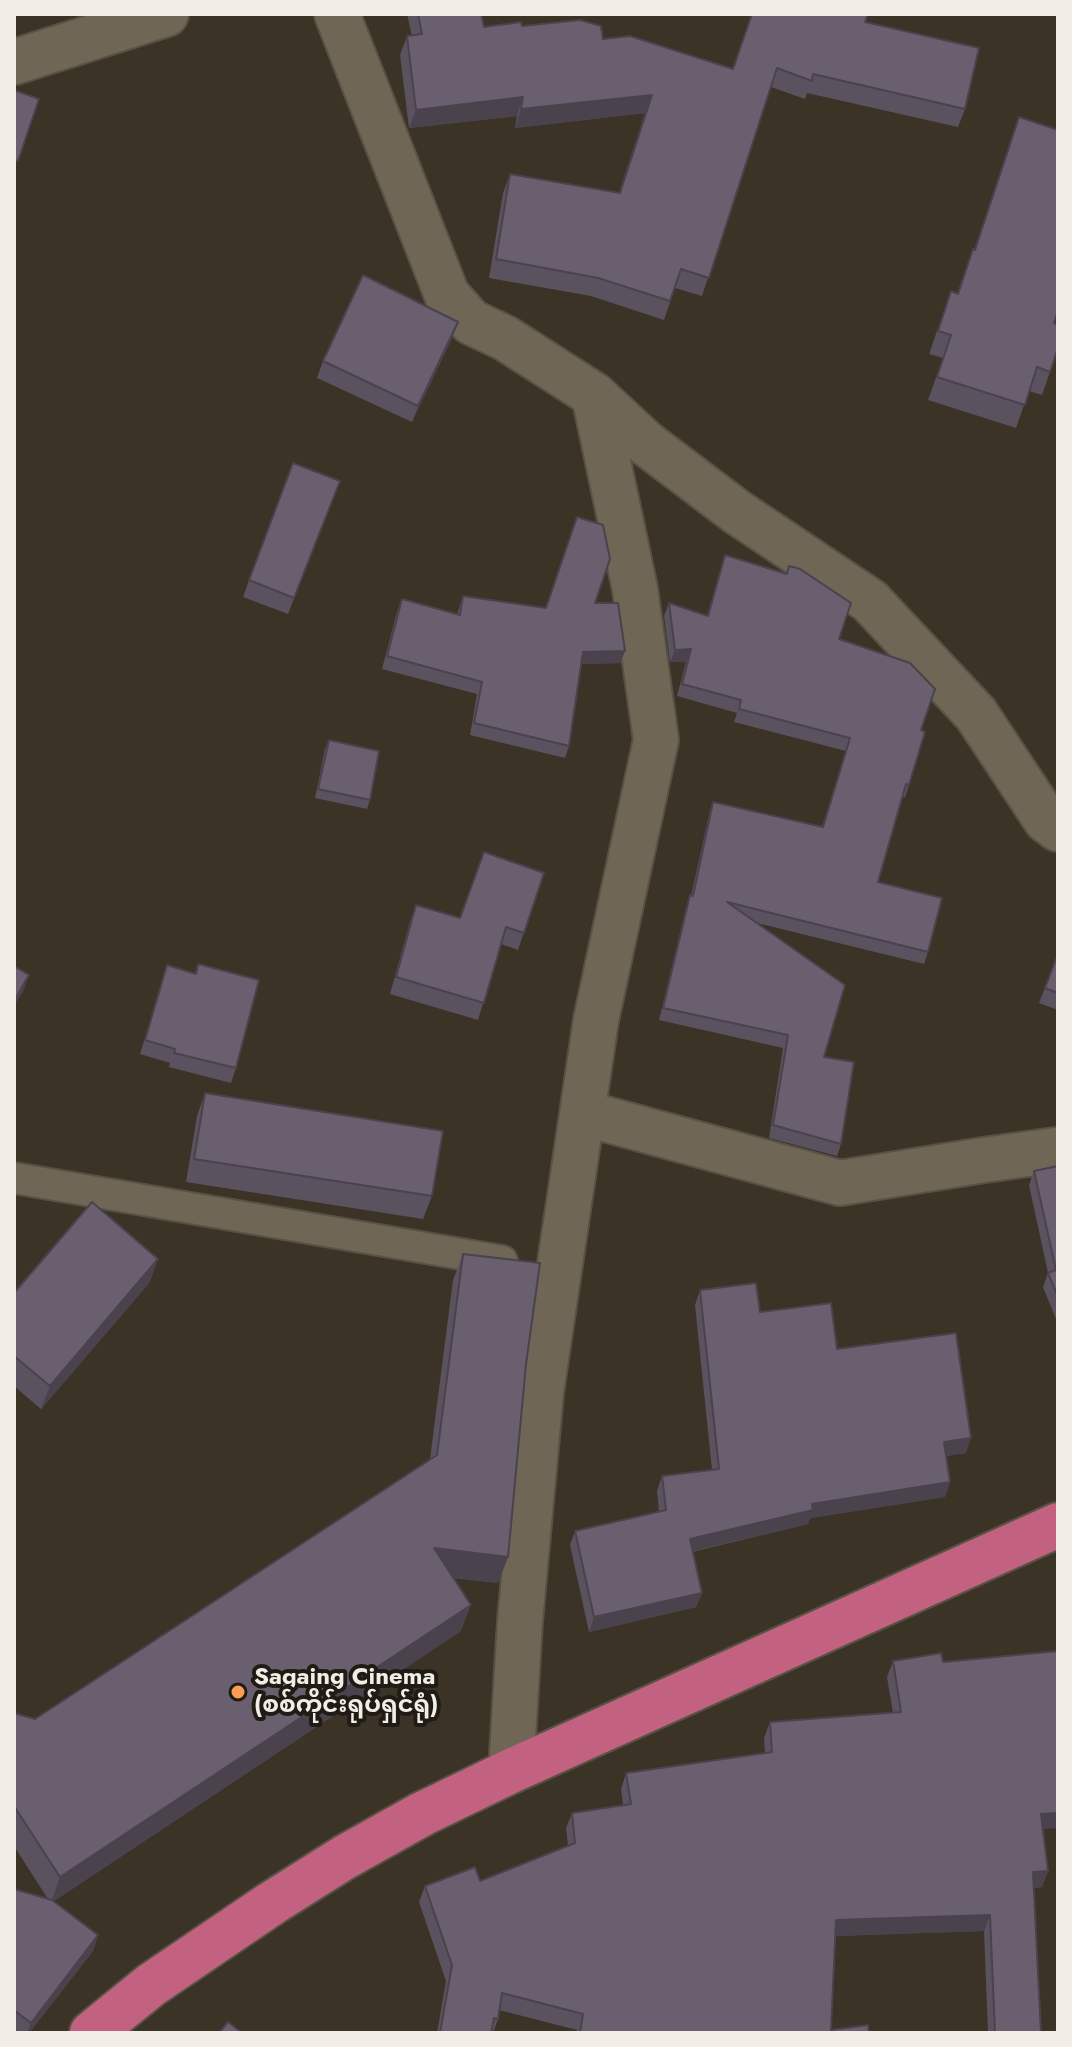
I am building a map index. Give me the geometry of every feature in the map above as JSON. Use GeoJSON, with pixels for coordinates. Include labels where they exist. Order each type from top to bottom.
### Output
{"type":"FeatureCollection","features":[{"type":"Feature","properties":{"kind":"highway"},"geometry":{"type":"LineString","coordinates":[[92,2033],[151,1985],[272,1903],[422,1814],[1058,1525]]}},
{"type":"Feature","properties":{"kind":"highway"},"geometry":{"type":"LineString","coordinates":[[110,2033],[151,1985]]}},
{"type":"Feature","properties":{"kind":"street"},"geometry":{"type":"LineString","coordinates":[[14,62],[166,14]]}},
{"type":"Feature","properties":{"kind":"street"},"geometry":{"type":"LineString","coordinates":[[337,14],[447,295],[471,322],[505,338],[594,395],[647,444],[737,512],[870,601],[976,714],[1046,820],[1058,829]]}},
{"type":"Feature","properties":{"kind":"street"},"geometry":{"type":"LineString","coordinates":[[511,1771],[520,1621],[541,1392],[596,1020],[656,740],[635,589],[594,395]]}},
{"type":"Feature","properties":{"kind":"street"},"geometry":{"type":"LineString","coordinates":[[583,1113],[840,1183],[984,1160],[1058,1152]]}},
{"type":"Feature","properties":{"kind":"lane"},"geometry":{"type":"LineString","coordinates":[[14,1178],[559,1270]]}},
{"type":"Feature","properties":{"kind":"building"},"geometry":{"type":"Polygon","coordinates":[[[418,14],[481,14],[484,27],[580,20],[601,26],[603,39],[630,36],[733,69],[752,14],[868,14],[865,22],[979,48],[965,109],[813,74],[812,81],[777,68],[709,278],[681,269],[670,301],[598,278],[496,259],[510,174],[620,193],[652,95],[521,109],[523,97],[416,110],[407,36],[422,34],[418,14]]]}},
{"type":"Feature","properties":{"kind":"building"},"geometry":{"type":"Polygon","coordinates":[[[14,90],[39,99],[18,161],[14,160],[14,90]]]}},
{"type":"Feature","properties":{"kind":"building"},"geometry":{"type":"Polygon","coordinates":[[[1019,117],[1058,130],[1058,311],[1054,323],[1058,325],[1058,348],[1050,372],[1037,367],[1025,405],[937,377],[951,335],[938,331],[951,291],[958,294],[975,250],[1019,117]]]}},
{"type":"Feature","properties":{"kind":"building"},"geometry":{"type":"Polygon","coordinates":[[[363,275],[458,322],[418,406],[323,361],[363,275]]]}},
{"type":"Feature","properties":{"kind":"building"},"geometry":{"type":"Polygon","coordinates":[[[293,463],[340,481],[294,598],[249,580],[293,463]]]}},
{"type":"Feature","properties":{"kind":"building"},"geometry":{"type":"Polygon","coordinates":[[[577,517],[603,525],[610,559],[595,603],[618,603],[625,651],[583,652],[569,746],[474,723],[482,682],[387,656],[402,599],[460,615],[463,596],[546,608],[577,517]]]}},
{"type":"Feature","properties":{"kind":"building"},"geometry":{"type":"Polygon","coordinates":[[[725,555],[787,574],[789,566],[800,569],[851,603],[839,639],[910,663],[935,689],[921,730],[925,732],[909,785],[906,784],[878,882],[942,898],[928,952],[727,902],[845,985],[824,1057],[854,1062],[841,1144],[773,1125],[788,1035],[663,1008],[690,895],[693,896],[713,802],[823,827],[850,738],[739,709],[741,700],[682,684],[691,649],[675,650],[669,603],[708,616],[725,555]]]}},
{"type":"Feature","properties":{"kind":"building"},"geometry":{"type":"Polygon","coordinates":[[[329,740],[379,751],[370,800],[318,789],[329,740]]]}},
{"type":"Feature","properties":{"kind":"building"},"geometry":{"type":"Polygon","coordinates":[[[484,852],[544,873],[524,933],[506,927],[484,1003],[396,977],[416,905],[460,918],[484,852]]]}},
{"type":"Feature","properties":{"kind":"building"},"geometry":{"type":"Polygon","coordinates":[[[1058,954],[1058,993],[1045,988],[1058,954]]]}},
{"type":"Feature","properties":{"kind":"building"},"geometry":{"type":"Polygon","coordinates":[[[198,964],[259,980],[236,1068],[174,1053],[175,1049],[145,1040],[167,965],[196,974],[198,964]]]}},
{"type":"Feature","properties":{"kind":"building"},"geometry":{"type":"Polygon","coordinates":[[[14,966],[29,975],[14,1001],[14,966]]]}},
{"type":"Feature","properties":{"kind":"building"},"geometry":{"type":"Polygon","coordinates":[[[205,1093],[443,1131],[432,1196],[194,1159],[205,1093]]]}},
{"type":"Feature","properties":{"kind":"building"},"geometry":{"type":"Polygon","coordinates":[[[1058,1166],[1058,1297],[1048,1273],[1056,1270],[1034,1171],[1058,1166]]]}},
{"type":"Feature","properties":{"kind":"building"},"geometry":{"type":"Polygon","coordinates":[[[92,1202],[158,1259],[50,1386],[14,1356],[14,1293],[92,1202]]]}},
{"type":"Feature","properties":{"kind":"building","name":"Sagaing Cinema (စစ်ကိုင်းရုပ်ရှင်ရုံ)"},"geometry":{"type":"Polygon","coordinates":[[[463,1254],[540,1263],[526,1364],[508,1557],[434,1548],[471,1605],[60,1877],[14,1806],[14,1713],[35,1719],[437,1455],[463,1254]]]}},
{"type":"Feature","properties":{"kind":"building"},"geometry":{"type":"Polygon","coordinates":[[[756,1283],[760,1312],[831,1303],[837,1349],[956,1333],[971,1438],[944,1442],[950,1482],[812,1504],[813,1510],[690,1539],[702,1593],[594,1617],[575,1531],[666,1510],[662,1476],[719,1469],[700,1290],[756,1283]]]}},
{"type":"Feature","properties":{"kind":"building"},"geometry":{"type":"Polygon","coordinates":[[[1058,1651],[1058,1813],[1041,1814],[1048,1871],[1033,1872],[1041,2033],[995,2033],[990,1915],[836,1920],[831,2030],[868,2025],[869,2033],[580,2033],[583,2014],[502,1993],[498,2019],[494,2018],[491,2033],[440,2033],[452,1965],[425,1886],[475,1867],[480,1881],[575,1843],[572,1813],[631,1804],[626,1773],[772,1752],[770,1722],[901,1712],[893,1661],[941,1653],[943,1662],[1058,1651]]]}},
{"type":"Feature","properties":{"kind":"building"},"geometry":{"type":"Polygon","coordinates":[[[14,1889],[52,1900],[98,1935],[31,2023],[14,2010],[14,1889]]]}},
{"type":"Feature","properties":{"kind":"building"},"geometry":{"type":"Polygon","coordinates":[[[228,2022],[242,2033],[219,2033],[228,2022]]]}},
{"type":"Feature","properties":{"kind":"place","name":"Sagaing Cinema (စစ်ကိုင်းရုပ်ရှင်ရုံ)"},"geometry":{"type":"Point","coordinates":[238,1692]}}]}
